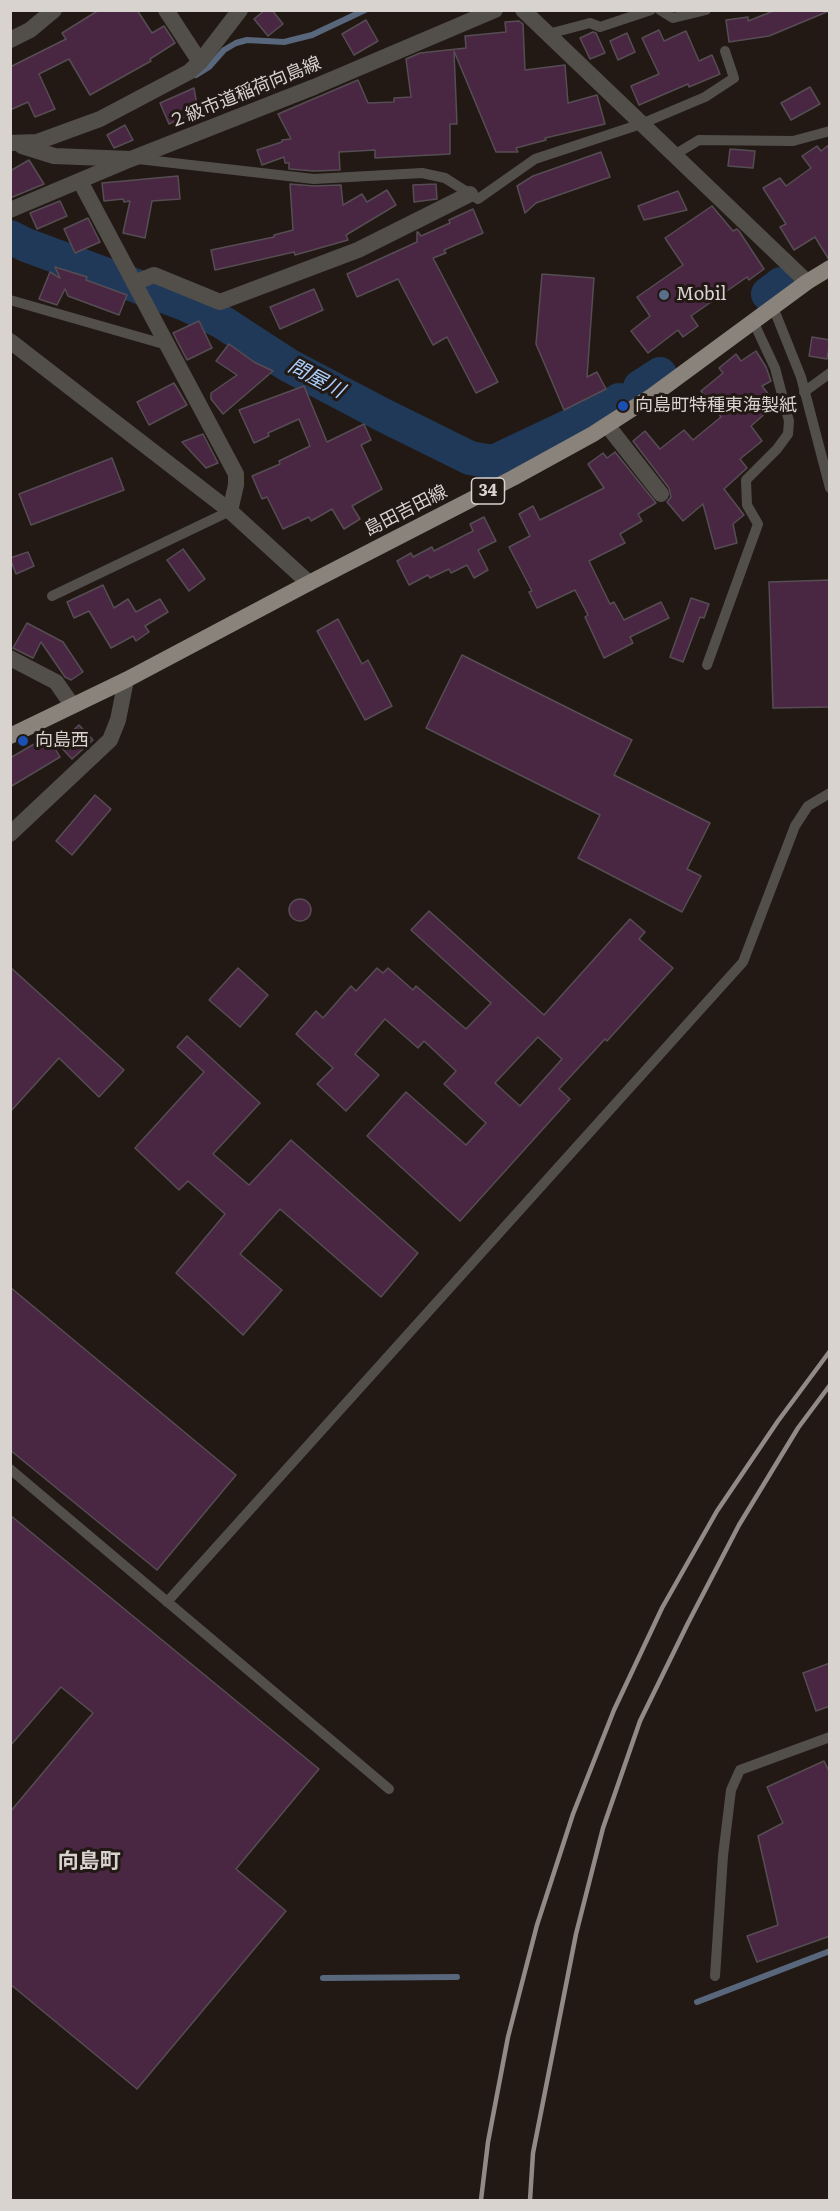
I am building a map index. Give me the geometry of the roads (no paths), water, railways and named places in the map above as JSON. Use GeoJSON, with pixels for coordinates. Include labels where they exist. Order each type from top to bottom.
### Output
{"type":"FeatureCollection","features":[{"type":"Feature","properties":{"kind":"main road","name":"島田吉田線"},"geometry":{"type":"LineString","coordinates":[[10,736],[126,680],[513,478],[607,425],[652,396],[807,282],[827,272]]}},
{"type":"Feature","properties":{"kind":"street"},"geometry":{"type":"LineString","coordinates":[[10,40],[30,30],[54,10]]}},
{"type":"Feature","properties":{"kind":"street"},"geometry":{"type":"LineString","coordinates":[[166,10],[200,62]]}},
{"type":"Feature","properties":{"kind":"street"},"geometry":{"type":"LineString","coordinates":[[11,143],[37,142],[100,119],[189,72],[200,62],[240,10]]}},
{"type":"Feature","properties":{"kind":"street","name":"２級市道稲荷向島線"},"geometry":{"type":"LineString","coordinates":[[10,210],[131,159],[315,87],[495,10]]}},
{"type":"Feature","properties":{"kind":"street"},"geometry":{"type":"LineString","coordinates":[[523,10],[807,282]]}},
{"type":"Feature","properties":{"kind":"street"},"geometry":{"type":"LineString","coordinates":[[11,143],[54,156],[131,159]]}},
{"type":"Feature","properties":{"kind":"street"},"geometry":{"type":"LineString","coordinates":[[80,181],[236,474],[230,511]]}},
{"type":"Feature","properties":{"kind":"street"},"geometry":{"type":"LineString","coordinates":[[134,283],[154,276],[220,302],[358,250],[470,194]]}},
{"type":"Feature","properties":{"kind":"street"},"geometry":{"type":"LineString","coordinates":[[10,340],[230,511],[309,583]]}},
{"type":"Feature","properties":{"kind":"street"},"geometry":{"type":"LineString","coordinates":[[607,425],[661,494]]}},
{"type":"Feature","properties":{"kind":"street"},"geometry":{"type":"LineString","coordinates":[[10,658],[56,682],[72,705]]}},
{"type":"Feature","properties":{"kind":"street"},"geometry":{"type":"LineString","coordinates":[[10,834],[110,740],[118,720],[126,680]]}},
{"type":"Feature","properties":{"kind":"lane"},"geometry":{"type":"LineString","coordinates":[[548,34],[590,23],[600,27],[651,10]]}},
{"type":"Feature","properties":{"kind":"lane"},"geometry":{"type":"LineString","coordinates":[[660,10],[673,18],[706,10]]}},
{"type":"Feature","properties":{"kind":"lane"},"geometry":{"type":"LineString","coordinates":[[131,159],[314,179],[422,173],[445,178],[478,199],[535,159],[641,124],[705,97],[734,78],[725,51]]}},
{"type":"Feature","properties":{"kind":"lane"},"geometry":{"type":"LineString","coordinates":[[674,155],[699,141],[793,141],[830,132]]}},
{"type":"Feature","properties":{"kind":"lane"},"geometry":{"type":"LineString","coordinates":[[10,300],[167,345]]}},
{"type":"Feature","properties":{"kind":"lane"},"geometry":{"type":"LineString","coordinates":[[773,307],[801,377],[830,488]]}},
{"type":"Feature","properties":{"kind":"lane"},"geometry":{"type":"LineString","coordinates":[[707,665],[758,524],[747,505],[746,480],[777,449],[788,434],[789,422],[775,368],[753,321]]}},
{"type":"Feature","properties":{"kind":"lane"},"geometry":{"type":"LineString","coordinates":[[804,392],[830,374]]}},
{"type":"Feature","properties":{"kind":"lane"},"geometry":{"type":"LineString","coordinates":[[52,596],[230,511]]}},
{"type":"Feature","properties":{"kind":"lane"},"geometry":{"type":"LineString","coordinates":[[167,1602],[743,962],[795,826],[808,806],[830,793]]}},
{"type":"Feature","properties":{"kind":"lane"},"geometry":{"type":"LineString","coordinates":[[10,1469],[388,1789]]}},
{"type":"Feature","properties":{"kind":"lane"},"geometry":{"type":"LineString","coordinates":[[715,1976],[723,1856],[731,1790],[740,1770],[830,1737]]}},
{"type":"Feature","properties":{"kind":"waterway"},"geometry":{"type":"LineString","coordinates":[[196,75],[209,67],[224,50],[236,43],[247,40],[284,42],[312,35],[365,10]]}},
{"type":"Feature","properties":{"kind":"waterway","name":"問屋川"},"geometry":{"type":"LineString","coordinates":[[10,237],[185,304],[222,322],[288,365],[470,458],[493,462],[601,411],[619,400]]}},
{"type":"Feature","properties":{"kind":"waterway","name":"問屋川"},"geometry":{"type":"LineString","coordinates":[[768,294],[781,284]]}},
{"type":"Feature","properties":{"kind":"waterway","name":"問屋川"},"geometry":{"type":"LineString","coordinates":[[640,387],[660,374]]}},
{"type":"Feature","properties":{"kind":"waterway"},"geometry":{"type":"LineString","coordinates":[[697,2002],[830,1951]]}},
{"type":"Feature","properties":{"kind":"waterway"},"geometry":{"type":"LineString","coordinates":[[323,1978],[457,1977]]}},
{"type":"Feature","properties":{"kind":"railway"},"geometry":{"type":"LineString","coordinates":[[481,2200],[488,2142],[508,2037],[537,1925],[573,1814],[614,1710],[662,1608],[717,1511],[778,1421],[830,1351]]}},
{"type":"Feature","properties":{"kind":"railway"},"geometry":{"type":"LineString","coordinates":[[530,2200],[533,2153],[576,1934],[603,1828],[640,1721],[739,1525],[798,1428],[830,1385]]}},
{"type":"Feature","properties":{"kind":"place","name":"Mobil"},"geometry":{"type":"Point","coordinates":[664,295]}},
{"type":"Feature","properties":{"kind":"place","name":"向島町特種東海製紙"},"geometry":{"type":"Point","coordinates":[623,406]}},
{"type":"Feature","properties":{"kind":"place","name":"向島西"},"geometry":{"type":"Point","coordinates":[23,741]}},
{"type":"Feature","properties":{"kind":"district","name":"向島町"},"geometry":{"type":"Point","coordinates":[89,1862]}}]}
